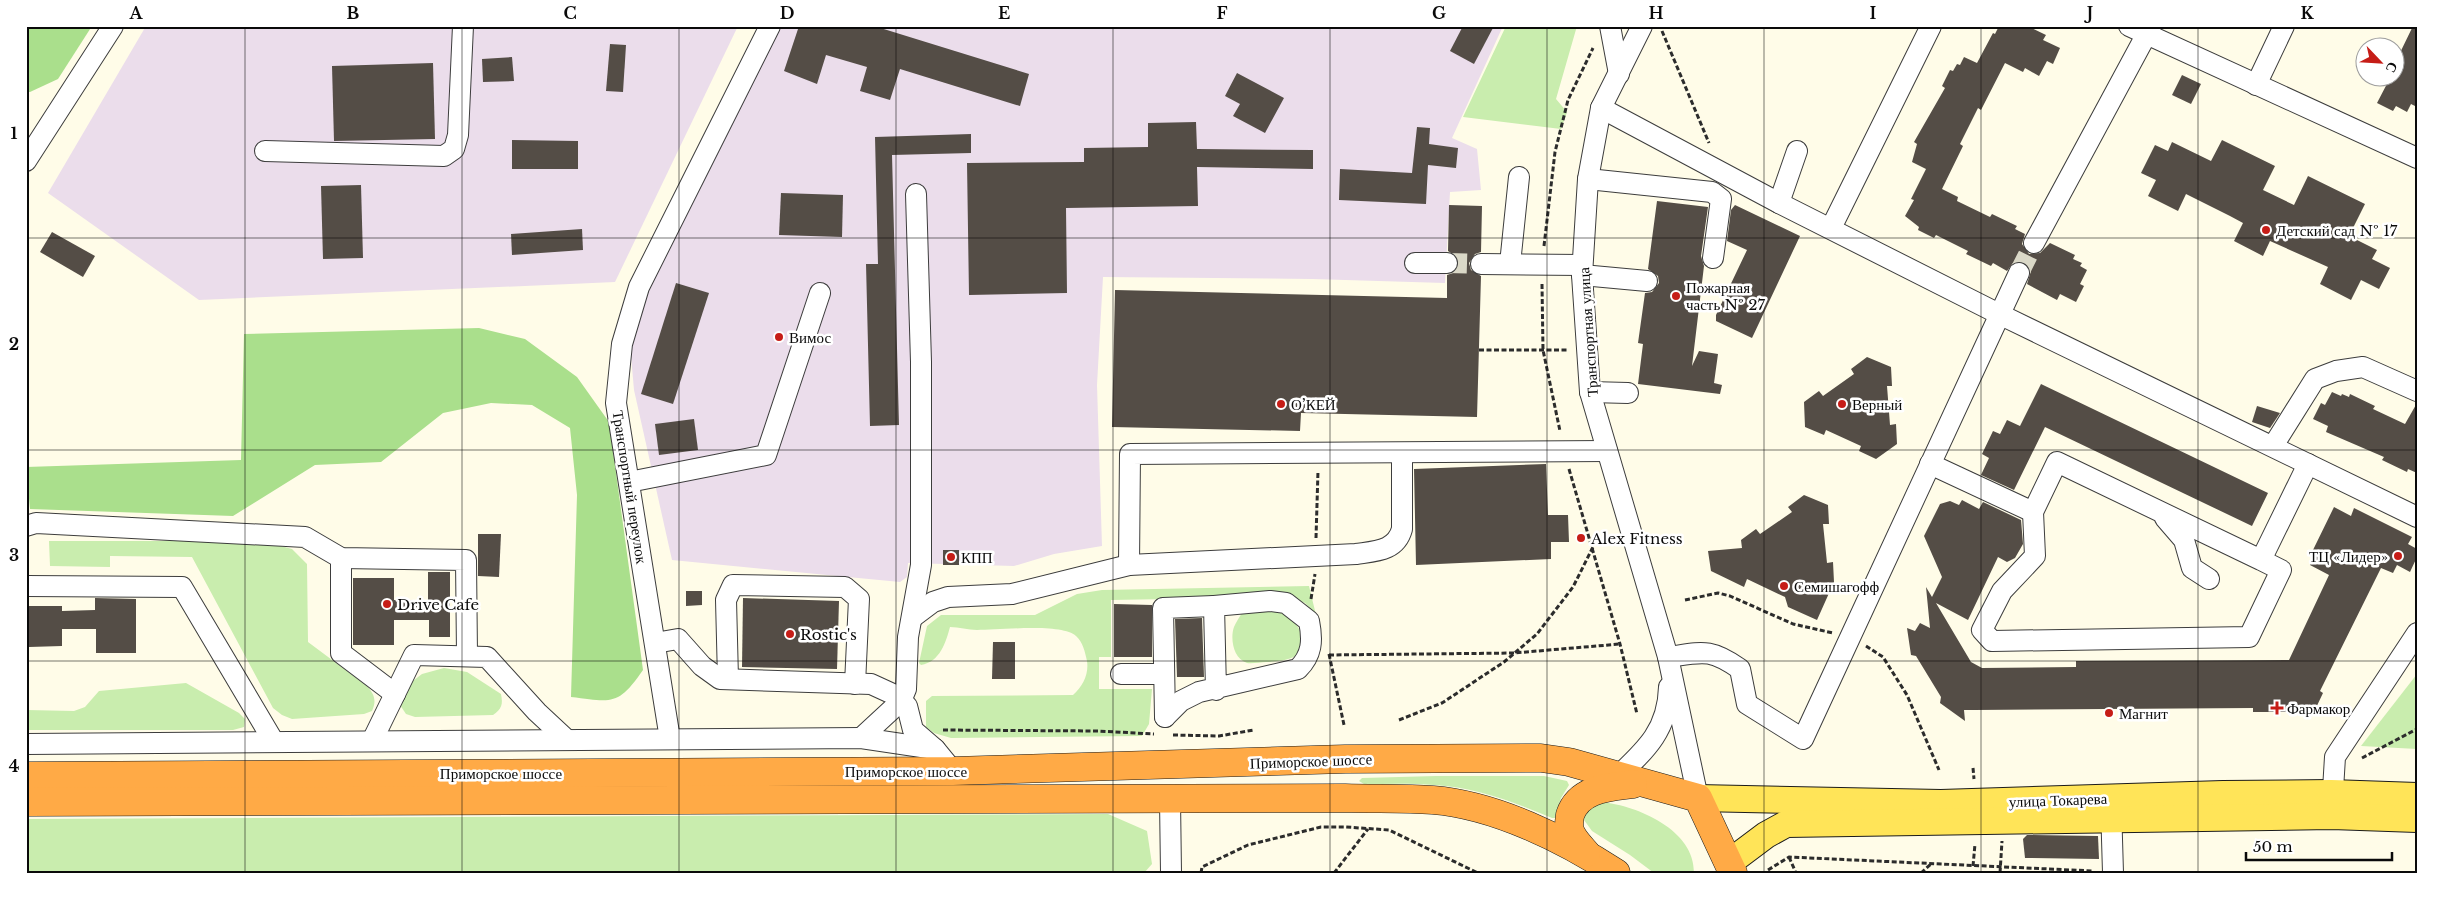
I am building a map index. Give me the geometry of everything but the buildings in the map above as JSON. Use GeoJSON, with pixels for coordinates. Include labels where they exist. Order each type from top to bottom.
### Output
{"type":"FeatureCollection","features":[{"type":"Feature","properties":{"kind":"highway","name":"Приморское шоссе"},"geometry":{"type":"LineString","coordinates":[[26,776],[953,771],[1345,759],[1541,758],[1569,762],[1698,798]]}},
{"type":"Feature","properties":{"kind":"highway"},"geometry":{"type":"LineString","coordinates":[[1586,853],[1571,833],[1569,821],[1574,807],[1580,799],[1600,789],[1630,779]]}},
{"type":"Feature","properties":{"kind":"highway"},"geometry":{"type":"LineString","coordinates":[[1698,798],[1726,869]]}},
{"type":"Feature","properties":{"kind":"highway","name":"Приморское шоссе"},"geometry":{"type":"LineString","coordinates":[[26,802],[1434,800],[1501,815],[1586,853],[1616,873]]}},
{"type":"Feature","properties":{"kind":"main road","name":"улица Токарева"},"geometry":{"type":"LineString","coordinates":[[1726,869],[1766,835],[1786,824],[2111,808],[2332,804],[2417,796]]}},
{"type":"Feature","properties":{"kind":"main road","name":"улица Токарева"},"geometry":{"type":"LineString","coordinates":[[1698,798],[2111,808]]}},
{"type":"Feature","properties":{"kind":"main road","name":"улица Токарева"},"geometry":{"type":"LineString","coordinates":[[2332,804],[2417,819]]}},
{"type":"Feature","properties":{"kind":"street"},"geometry":{"type":"LineString","coordinates":[[26,161],[113,26]]}},
{"type":"Feature","properties":{"kind":"street"},"geometry":{"type":"LineString","coordinates":[[265,150],[444,156],[454,149],[458,135],[461,30],[463,26]]}},
{"type":"Feature","properties":{"kind":"street","name":"Транспортный переулок"},"geometry":{"type":"LineString","coordinates":[[670,739],[616,404],[622,344],[639,287],[770,26]]}},
{"type":"Feature","properties":{"kind":"street"},"geometry":{"type":"LineString","coordinates":[[1610,26],[1619,74]]}},
{"type":"Feature","properties":{"kind":"street"},"geometry":{"type":"LineString","coordinates":[[1831,228],[1931,26]]}},
{"type":"Feature","properties":{"kind":"street"},"geometry":{"type":"LineString","coordinates":[[2256,85],[2284,26]]}},
{"type":"Feature","properties":{"kind":"street","name":"Транспортная улица"},"geometry":{"type":"LineString","coordinates":[[1651,27],[1619,74],[1601,108],[1588,179],[1582,270],[1590,392],[1669,662],[1698,798]]}},
{"type":"Feature","properties":{"kind":"street"},"geometry":{"type":"LineString","coordinates":[[2034,243],[2142,29],[2256,85],[2417,158]]}},
{"type":"Feature","properties":{"kind":"street"},"geometry":{"type":"LineString","coordinates":[[1601,108],[1779,203],[1999,314],[2417,517]]}},
{"type":"Feature","properties":{"kind":"street"},"geometry":{"type":"LineString","coordinates":[[1779,203],[1797,151]]}},
{"type":"Feature","properties":{"kind":"street"},"geometry":{"type":"LineString","coordinates":[[1510,264],[1519,177]]}},
{"type":"Feature","properties":{"kind":"street"},"geometry":{"type":"LineString","coordinates":[[1588,179],[1712,192],[1721,199],[1713,258]]}},
{"type":"Feature","properties":{"kind":"street"},"geometry":{"type":"LineString","coordinates":[[861,738],[901,700],[906,690],[908,637],[921,565],[921,362],[916,194]]}},
{"type":"Feature","properties":{"kind":"street"},"geometry":{"type":"LineString","coordinates":[[1415,263],[1447,263]]}},
{"type":"Feature","properties":{"kind":"street"},"geometry":{"type":"LineString","coordinates":[[1481,264],[1510,264],[1582,270],[1647,281]]}},
{"type":"Feature","properties":{"kind":"street"},"geometry":{"type":"LineString","coordinates":[[1669,662],[1698,653],[1716,654],[1729,661],[1740,669],[1747,704],[1803,739],[2019,273]]}},
{"type":"Feature","properties":{"kind":"street"},"geometry":{"type":"LineString","coordinates":[[629,482],[766,455],[820,293]]}},
{"type":"Feature","properties":{"kind":"street"},"geometry":{"type":"LineString","coordinates":[[2273,446],[2315,379],[2336,371],[2363,367],[2417,391]]}},
{"type":"Feature","properties":{"kind":"street"},"geometry":{"type":"LineString","coordinates":[[1590,392],[1628,393]]}},
{"type":"Feature","properties":{"kind":"street"},"geometry":{"type":"LineString","coordinates":[[1129,565],[1130,454],[1607,451]]}},
{"type":"Feature","properties":{"kind":"street"},"geometry":{"type":"LineString","coordinates":[[913,617],[933,602],[948,597],[1012,594],[1129,565],[1356,554],[1393,546],[1399,538],[1402,529],[1402,453]]}},
{"type":"Feature","properties":{"kind":"street"},"geometry":{"type":"LineString","coordinates":[[2058,462],[2262,560],[2281,570],[2249,637],[1992,641],[1982,630],[2002,591],[2035,556],[2033,512],[2058,462]]}},
{"type":"Feature","properties":{"kind":"street"},"geometry":{"type":"LineString","coordinates":[[1930,464],[2033,512]]}},
{"type":"Feature","properties":{"kind":"street"},"geometry":{"type":"LineString","coordinates":[[2262,560],[2308,464]]}},
{"type":"Feature","properties":{"kind":"street"},"geometry":{"type":"LineString","coordinates":[[2161,512],[2184,540],[2192,568],[2209,579]]}},
{"type":"Feature","properties":{"kind":"street"},"geometry":{"type":"LineString","coordinates":[[26,526],[36,523],[305,537],[341,558],[466,560],[467,655]]}},
{"type":"Feature","properties":{"kind":"street"},"geometry":{"type":"LineString","coordinates":[[341,558],[341,653],[395,694]]}},
{"type":"Feature","properties":{"kind":"street"},"geometry":{"type":"LineString","coordinates":[[728,679],[726,600],[733,585],[846,587],[859,599],[855,684]]}},
{"type":"Feature","properties":{"kind":"street"},"geometry":{"type":"LineString","coordinates":[[26,586],[182,587],[274,742]]}},
{"type":"Feature","properties":{"kind":"street"},"geometry":{"type":"LineString","coordinates":[[1270,601],[1286,603],[1309,621],[1313,640],[1307,660],[1298,669],[1216,690],[1200,692],[1181,701],[1165,717],[1163,608],[1214,606],[1270,601]]}},
{"type":"Feature","properties":{"kind":"street"},"geometry":{"type":"LineString","coordinates":[[1214,606],[1216,690]]}},
{"type":"Feature","properties":{"kind":"street"},"geometry":{"type":"LineString","coordinates":[[655,643],[678,638],[702,666],[720,679],[871,684],[895,695],[907,706],[913,730],[937,739],[953,771]]}},
{"type":"Feature","properties":{"kind":"street"},"geometry":{"type":"LineString","coordinates":[[2332,804],[2335,757],[2415,640]]}},
{"type":"Feature","properties":{"kind":"street"},"geometry":{"type":"LineString","coordinates":[[372,741],[414,655],[487,657],[566,739]]}},
{"type":"Feature","properties":{"kind":"street","name":"Транспортная улица"},"geometry":{"type":"LineString","coordinates":[[1630,779],[1637,758],[1660,730],[1669,694],[1669,662]]}},
{"type":"Feature","properties":{"kind":"street"},"geometry":{"type":"LineString","coordinates":[[1121,674],[1164,674]]}},
{"type":"Feature","properties":{"kind":"street"},"geometry":{"type":"LineString","coordinates":[[26,744],[566,739],[937,739]]}},
{"type":"Feature","properties":{"kind":"street"},"geometry":{"type":"LineString","coordinates":[[1170,800],[1171,873]]}},
{"type":"Feature","properties":{"kind":"street"},"geometry":{"type":"LineString","coordinates":[[2111,808],[2113,872]]}},
{"type":"Feature","properties":{"kind":"path"},"geometry":{"type":"LineString","coordinates":[[1651,27],[1722,172]]}},
{"type":"Feature","properties":{"kind":"path"},"geometry":{"type":"LineString","coordinates":[[1479,350],[1587,350]]}},
{"type":"Feature","properties":{"kind":"path"},"geometry":{"type":"LineString","coordinates":[[1399,720],[1442,703],[1514,654],[1538,634],[1573,587],[1593,546]]}},
{"type":"Feature","properties":{"kind":"path"},"geometry":{"type":"LineString","coordinates":[[1312,596],[1314,605]]}},
{"type":"Feature","properties":{"kind":"path"},"geometry":{"type":"LineString","coordinates":[[1330,654],[1514,654],[1620,644]]}},
{"type":"Feature","properties":{"kind":"path"},"geometry":{"type":"LineString","coordinates":[[1327,646],[1344,725]]}},
{"type":"Feature","properties":{"kind":"path"},"geometry":{"type":"LineString","coordinates":[[2362,758],[2417,729]]}},
{"type":"Feature","properties":{"kind":"path"},"geometry":{"type":"LineString","coordinates":[[1171,735],[1219,736],[1254,730]]}},
{"type":"Feature","properties":{"kind":"path"},"geometry":{"type":"LineString","coordinates":[[937,739],[1098,731],[1162,734]]}},
{"type":"Feature","properties":{"kind":"path"},"geometry":{"type":"LineString","coordinates":[[1201,873],[1202,867],[1248,845],[1321,827],[1389,830],[1478,873]]}},
{"type":"Feature","properties":{"kind":"path"},"geometry":{"type":"LineString","coordinates":[[1334,873],[1369,828]]}},
{"type":"Feature","properties":{"kind":"path"},"geometry":{"type":"LineString","coordinates":[[1973,866],[1975,838]]}},
{"type":"Feature","properties":{"kind":"path"},"geometry":{"type":"LineString","coordinates":[[1768,870],[1789,857],[2113,872]]}},
{"type":"Feature","properties":{"kind":"path"},"geometry":{"type":"LineString","coordinates":[[1789,857],[1796,873]]}},
{"type":"Feature","properties":{"kind":"path"},"geometry":{"type":"LineString","coordinates":[[1921,873],[1932,864]]}},
{"type":"Feature","properties":{"kind":"path"},"geometry":{"type":"LineString","coordinates":[[2000,867],[2000,873]]}},
{"type":"Feature","properties":{"kind":"shaded area"},"geometry":{"type":"Polygon","coordinates":[[[146,26],[738,26],[615,282],[199,300],[48,193],[146,26]]]}},
{"type":"Feature","properties":{"kind":"shaded area"},"geometry":{"type":"Polygon","coordinates":[[[781,26],[1503,26],[1452,138],[1477,149],[1481,190],[1450,192],[1445,283],[1312,279],[1103,277],[1097,385],[1102,546],[1054,554],[1014,566],[908,563],[907,577],[900,582],[672,560],[634,390],[630,345],[646,290],[781,26]]]}},
{"type":"Feature","properties":{"kind":"green space"},"geometry":{"type":"Polygon","coordinates":[[[26,26],[92,26],[58,79],[30,92],[26,92],[26,26]]]}},
{"type":"Feature","properties":{"kind":"green space"},"geometry":{"type":"Polygon","coordinates":[[[1506,26],[1577,26],[1556,99],[1567,112],[1561,129],[1463,117],[1506,26]]]}},
{"type":"Feature","properties":{"kind":"green space"},"geometry":{"type":"Polygon","coordinates":[[[479,328],[525,339],[577,377],[609,422],[643,670],[627,690],[613,699],[596,700],[571,697],[577,495],[570,428],[532,405],[491,403],[443,413],[381,462],[315,465],[233,516],[30,509],[26,467],[241,460],[244,334],[479,328]]]}},
{"type":"Feature","properties":{"kind":"green space"},"geometry":{"type":"Polygon","coordinates":[[[49,541],[230,541],[277,545],[292,549],[307,564],[308,642],[367,686],[374,697],[372,711],[364,714],[292,719],[282,715],[273,708],[192,557],[110,556],[110,567],[50,566],[49,541]]]}},
{"type":"Feature","properties":{"kind":"green space"},"geometry":{"type":"Polygon","coordinates":[[[1309,586],[1316,615],[1305,603],[1288,597],[1111,600],[1111,657],[1099,657],[1099,689],[1152,689],[1149,724],[1142,736],[951,738],[934,733],[926,727],[926,701],[932,696],[1073,695],[1080,688],[1087,671],[1084,651],[1076,636],[1069,632],[1044,628],[977,630],[950,627],[941,651],[933,660],[921,665],[919,663],[927,626],[941,615],[1035,615],[1077,594],[1102,590],[1309,586]]]}},
{"type":"Feature","properties":{"kind":"green space"},"geometry":{"type":"Polygon","coordinates":[[[1265,610],[1289,616],[1299,629],[1303,639],[1303,646],[1296,656],[1289,659],[1247,663],[1238,657],[1234,648],[1232,637],[1234,627],[1242,613],[1265,610]]]}},
{"type":"Feature","properties":{"kind":"green space"},"geometry":{"type":"Polygon","coordinates":[[[444,668],[467,672],[501,694],[502,703],[498,711],[493,715],[415,717],[406,714],[398,702],[401,690],[422,674],[444,668]]]}},
{"type":"Feature","properties":{"kind":"green space"},"geometry":{"type":"Polygon","coordinates":[[[2417,674],[2417,749],[2361,746],[2417,674]]]}},
{"type":"Feature","properties":{"kind":"green space"},"geometry":{"type":"Polygon","coordinates":[[[186,683],[239,713],[245,719],[244,727],[233,730],[26,730],[26,710],[74,711],[85,707],[99,691],[186,683]]]}},
{"type":"Feature","properties":{"kind":"green space"},"geometry":{"type":"Polygon","coordinates":[[[1544,776],[1567,781],[1569,785],[1561,798],[1555,818],[1552,818],[1509,801],[1449,786],[1364,784],[1359,781],[1362,778],[1544,776]]]}},
{"type":"Feature","properties":{"kind":"green space"},"geometry":{"type":"Polygon","coordinates":[[[1602,802],[1616,804],[1647,815],[1675,833],[1685,844],[1692,858],[1694,873],[1654,873],[1592,831],[1584,820],[1584,810],[1602,802]]]}},
{"type":"Feature","properties":{"kind":"green space"},"geometry":{"type":"Polygon","coordinates":[[[1108,814],[1147,831],[1152,864],[1144,873],[26,873],[26,819],[1108,814]]]}},
{"type":"Feature","properties":{"kind":"tunnel"},"geometry":{"type":"LineString","coordinates":[[2019,273],[2034,243]]}},
{"type":"Feature","properties":{"kind":"tunnel"},"geometry":{"type":"LineString","coordinates":[[1447,263],[1481,264]]}},
{"type":"Feature","properties":{"kind":"place","name":"Детский сад № 17"},"geometry":{"type":"Point","coordinates":[2266,230]}},
{"type":"Feature","properties":{"kind":"place","name":"Пожарная часть № 27"},"geometry":{"type":"Point","coordinates":[1676,296]}},
{"type":"Feature","properties":{"kind":"place","name":"Вимос"},"geometry":{"type":"Point","coordinates":[779,337]}},
{"type":"Feature","properties":{"kind":"place","name":"О’КЕЙ"},"geometry":{"type":"Point","coordinates":[1281,404]}},
{"type":"Feature","properties":{"kind":"place","name":"Верный"},"geometry":{"type":"Point","coordinates":[1842,404]}},
{"type":"Feature","properties":{"kind":"place","name":"Alex Fitness"},"geometry":{"type":"Point","coordinates":[1581,538]}},
{"type":"Feature","properties":{"kind":"place","name":"ТЦ «Лидер»"},"geometry":{"type":"Point","coordinates":[2398,556]}},
{"type":"Feature","properties":{"kind":"place","name":"КПП"},"geometry":{"type":"Point","coordinates":[951,557]}},
{"type":"Feature","properties":{"kind":"place","name":"Семишагофф"},"geometry":{"type":"Point","coordinates":[1784,586]}},
{"type":"Feature","properties":{"kind":"place","name":"Drive Cafe"},"geometry":{"type":"Point","coordinates":[387,604]}},
{"type":"Feature","properties":{"kind":"place","name":"Rostic's"},"geometry":{"type":"Point","coordinates":[790,634]}},
{"type":"Feature","properties":{"kind":"place","name":"Фармакор"},"geometry":{"type":"Point","coordinates":[2277,708]}},
{"type":"Feature","properties":{"kind":"place","name":"Магнит"},"geometry":{"type":"Point","coordinates":[2109,713]}}]}
